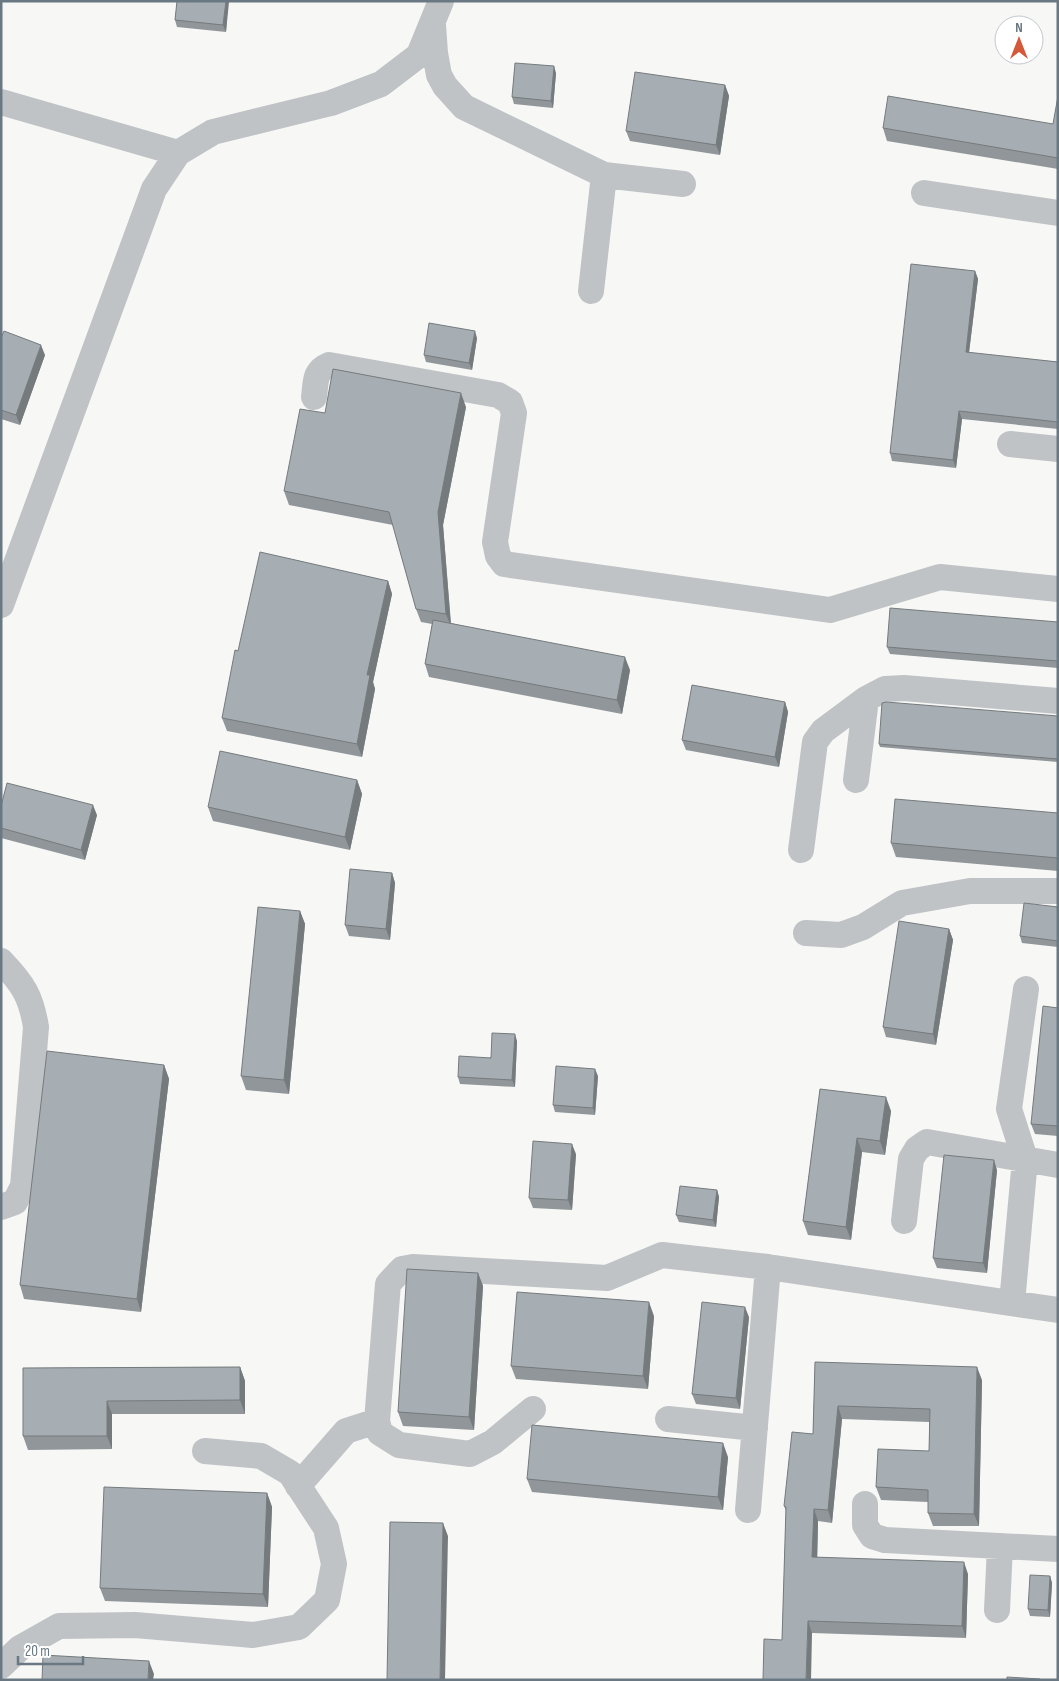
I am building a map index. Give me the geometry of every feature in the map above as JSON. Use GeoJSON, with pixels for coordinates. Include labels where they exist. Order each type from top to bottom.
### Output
{"type":"FeatureCollection","features":[{"type":"Feature","properties":{"kind":"street"},"geometry":{"type":"LineString","coordinates":[[1,605],[154,189],[178,153],[213,132],[330,103],[381,84],[419,54],[437,12]]}},
{"type":"Feature","properties":{"kind":"street"},"geometry":{"type":"LineString","coordinates":[[437,12],[435,53],[439,75],[445,86],[464,107],[604,175],[683,184]]}},
{"type":"Feature","properties":{"kind":"street"},"geometry":{"type":"LineString","coordinates":[[1,102],[178,153]]}},
{"type":"Feature","properties":{"kind":"street"},"geometry":{"type":"LineString","coordinates":[[591,291],[604,175]]}},
{"type":"Feature","properties":{"kind":"street"},"geometry":{"type":"LineString","coordinates":[[924,193],[1058,213]]}},
{"type":"Feature","properties":{"kind":"street"},"geometry":{"type":"LineString","coordinates":[[314,396],[317,376],[321,368],[329,365],[498,395],[510,402],[514,413],[495,542],[498,556],[504,564],[830,610],[940,577],[1058,589]]}},
{"type":"Feature","properties":{"kind":"street"},"geometry":{"type":"LineString","coordinates":[[1010,444],[1058,449]]}},
{"type":"Feature","properties":{"kind":"street"},"geometry":{"type":"LineString","coordinates":[[801,850],[815,742],[824,731],[866,699],[885,689],[904,688],[1058,701]]}},
{"type":"Feature","properties":{"kind":"street"},"geometry":{"type":"LineString","coordinates":[[856,780],[866,699]]}},
{"type":"Feature","properties":{"kind":"street"},"geometry":{"type":"LineString","coordinates":[[806,934],[841,934],[863,927],[902,903],[950,894],[970,891],[1058,891]]}},
{"type":"Feature","properties":{"kind":"street"},"geometry":{"type":"LineString","coordinates":[[1,961],[18,978],[32,1005],[36,1028],[23,1186],[15,1202],[1,1207]]}},
{"type":"Feature","properties":{"kind":"street"},"geometry":{"type":"LineString","coordinates":[[1012,1303],[1025,1159],[1009,1109],[1026,989]]}},
{"type":"Feature","properties":{"kind":"street"},"geometry":{"type":"LineString","coordinates":[[904,1221],[911,1158],[927,1142],[1058,1165]]}},
{"type":"Feature","properties":{"kind":"street"},"geometry":{"type":"LineString","coordinates":[[533,1409],[493,1442],[470,1454],[399,1445],[380,1433],[377,1421],[388,1284],[402,1268],[413,1267],[607,1278],[662,1256],[768,1267],[1058,1310]]}},
{"type":"Feature","properties":{"kind":"street"},"geometry":{"type":"LineString","coordinates":[[748,1510],[768,1267]]}},
{"type":"Feature","properties":{"kind":"street"},"geometry":{"type":"LineString","coordinates":[[668,1419],[755,1428]]}},
{"type":"Feature","properties":{"kind":"street"},"geometry":{"type":"LineString","coordinates":[[298,1486],[346,1431],[377,1421]]}},
{"type":"Feature","properties":{"kind":"street"},"geometry":{"type":"LineString","coordinates":[[1,1666],[20,1648],[58,1626],[136,1625],[253,1635],[299,1627],[327,1600],[334,1564],[326,1528],[290,1473],[261,1456],[205,1451]]}},
{"type":"Feature","properties":{"kind":"street"},"geometry":{"type":"LineString","coordinates":[[865,1504],[865,1525],[872,1536],[885,1540],[1058,1549]]}},
{"type":"Feature","properties":{"kind":"street"},"geometry":{"type":"LineString","coordinates":[[997,1610],[1000,1546]]}},
{"type":"Feature","properties":{"kind":"building"},"geometry":{"type":"Polygon","coordinates":[[[177,1],[226,1],[223,25],[175,20],[177,1]]]}},
{"type":"Feature","properties":{"kind":"building"},"geometry":{"type":"Polygon","coordinates":[[[515,63],[554,66],[551,101],[512,97],[515,63]]]}},
{"type":"Feature","properties":{"kind":"building"},"geometry":{"type":"Polygon","coordinates":[[[635,72],[725,85],[716,145],[626,131],[635,72]]]}},
{"type":"Feature","properties":{"kind":"building"},"geometry":{"type":"Polygon","coordinates":[[[888,96],[1053,124],[1058,96],[1058,158],[883,128],[888,96]]]}},
{"type":"Feature","properties":{"kind":"building"},"geometry":{"type":"Polygon","coordinates":[[[911,264],[975,271],[966,352],[1058,362],[1058,422],[959,411],[953,460],[890,453],[911,264]]]}},
{"type":"Feature","properties":{"kind":"building"},"geometry":{"type":"Polygon","coordinates":[[[429,323],[475,331],[469,363],[424,355],[429,323]]]}},
{"type":"Feature","properties":{"kind":"building"},"geometry":{"type":"Polygon","coordinates":[[[4,331],[41,345],[16,415],[1,410],[1,338],[4,331]]]}},
{"type":"Feature","properties":{"kind":"building"},"geometry":{"type":"Polygon","coordinates":[[[333,369],[461,393],[438,512],[446,614],[416,609],[389,512],[284,491],[300,409],[325,413],[333,369]]]}},
{"type":"Feature","properties":{"kind":"building"},"geometry":{"type":"Polygon","coordinates":[[[260,552],[388,581],[367,675],[370,675],[357,744],[222,718],[235,650],[238,651],[260,552]]]}},
{"type":"Feature","properties":{"kind":"building"},"geometry":{"type":"Polygon","coordinates":[[[890,608],[1058,622],[1058,661],[887,647],[890,608]]]}},
{"type":"Feature","properties":{"kind":"building"},"geometry":{"type":"Polygon","coordinates":[[[433,620],[625,657],[617,700],[425,664],[433,620]]]}},
{"type":"Feature","properties":{"kind":"building"},"geometry":{"type":"Polygon","coordinates":[[[692,685],[785,702],[775,757],[682,740],[692,685]]]}},
{"type":"Feature","properties":{"kind":"building"},"geometry":{"type":"Polygon","coordinates":[[[882,703],[1058,716],[1058,759],[879,744],[882,703]]]}},
{"type":"Feature","properties":{"kind":"building"},"geometry":{"type":"Polygon","coordinates":[[[220,751],[357,780],[345,837],[208,807],[220,751]]]}},
{"type":"Feature","properties":{"kind":"building"},"geometry":{"type":"Polygon","coordinates":[[[7,783],[93,805],[81,850],[1,828],[1,806],[7,783]]]}},
{"type":"Feature","properties":{"kind":"building"},"geometry":{"type":"Polygon","coordinates":[[[895,799],[1058,813],[1058,858],[891,843],[895,799]]]}},
{"type":"Feature","properties":{"kind":"building"},"geometry":{"type":"Polygon","coordinates":[[[350,869],[392,873],[386,929],[345,925],[350,869]]]}},
{"type":"Feature","properties":{"kind":"building"},"geometry":{"type":"Polygon","coordinates":[[[1024,903],[1058,907],[1058,941],[1020,936],[1024,903]]]}},
{"type":"Feature","properties":{"kind":"building"},"geometry":{"type":"Polygon","coordinates":[[[258,907],[300,911],[284,1080],[241,1076],[258,907]]]}},
{"type":"Feature","properties":{"kind":"building"},"geometry":{"type":"Polygon","coordinates":[[[899,921],[949,929],[933,1034],[883,1027],[899,921]]]}},
{"type":"Feature","properties":{"kind":"building"},"geometry":{"type":"Polygon","coordinates":[[[1043,1006],[1058,1008],[1058,1126],[1031,1124],[1043,1006]]]}},
{"type":"Feature","properties":{"kind":"building"},"geometry":{"type":"Polygon","coordinates":[[[492,1033],[515,1034],[512,1080],[458,1077],[459,1056],[491,1058],[492,1033]]]}},
{"type":"Feature","properties":{"kind":"building"},"geometry":{"type":"Polygon","coordinates":[[[47,1051],[164,1065],[137,1299],[20,1285],[47,1051]]]}},
{"type":"Feature","properties":{"kind":"building"},"geometry":{"type":"Polygon","coordinates":[[[556,1066],[595,1069],[593,1108],[553,1105],[556,1066]]]}},
{"type":"Feature","properties":{"kind":"building"},"geometry":{"type":"Polygon","coordinates":[[[820,1089],[886,1097],[880,1141],[857,1138],[846,1227],[803,1221],[820,1089]]]}},
{"type":"Feature","properties":{"kind":"building"},"geometry":{"type":"Polygon","coordinates":[[[533,1141],[572,1144],[568,1200],[529,1198],[533,1141]]]}},
{"type":"Feature","properties":{"kind":"building"},"geometry":{"type":"Polygon","coordinates":[[[944,1155],[994,1160],[983,1263],[933,1258],[944,1155]]]}},
{"type":"Feature","properties":{"kind":"building"},"geometry":{"type":"Polygon","coordinates":[[[680,1186],[717,1190],[713,1220],[676,1215],[680,1186]]]}},
{"type":"Feature","properties":{"kind":"building"},"geometry":{"type":"Polygon","coordinates":[[[407,1269],[478,1273],[469,1417],[398,1412],[407,1269]]]}},
{"type":"Feature","properties":{"kind":"building"},"geometry":{"type":"Polygon","coordinates":[[[517,1292],[649,1302],[643,1376],[511,1366],[517,1292]]]}},
{"type":"Feature","properties":{"kind":"building"},"geometry":{"type":"Polygon","coordinates":[[[702,1302],[745,1307],[736,1398],[692,1394],[702,1302]]]}},
{"type":"Feature","properties":{"kind":"building"},"geometry":{"type":"Polygon","coordinates":[[[815,1362],[977,1367],[974,1514],[928,1513],[928,1490],[876,1487],[878,1449],[929,1451],[930,1409],[838,1406],[828,1510],[814,1509],[812,1557],[964,1562],[962,1626],[808,1621],[806,1680],[763,1680],[764,1639],[782,1640],[786,1507],[784,1506],[792,1432],[813,1434],[815,1362]]]}},
{"type":"Feature","properties":{"kind":"building"},"geometry":{"type":"Polygon","coordinates":[[[240,1367],[240,1400],[107,1401],[107,1436],[23,1436],[23,1368],[240,1367]]]}},
{"type":"Feature","properties":{"kind":"building"},"geometry":{"type":"Polygon","coordinates":[[[532,1425],[723,1443],[718,1497],[527,1479],[532,1425]]]}},
{"type":"Feature","properties":{"kind":"building"},"geometry":{"type":"Polygon","coordinates":[[[104,1487],[267,1493],[263,1594],[100,1588],[104,1487]]]}},
{"type":"Feature","properties":{"kind":"building"},"geometry":{"type":"Polygon","coordinates":[[[390,1522],[443,1523],[440,1680],[387,1680],[390,1522]]]}},
{"type":"Feature","properties":{"kind":"building"},"geometry":{"type":"Polygon","coordinates":[[[1030,1575],[1050,1576],[1048,1610],[1028,1609],[1030,1575]]]}},
{"type":"Feature","properties":{"kind":"building"},"geometry":{"type":"Polygon","coordinates":[[[43,1655],[149,1661],[148,1680],[42,1680],[43,1655]]]}},
{"type":"Feature","properties":{"kind":"building"},"geometry":{"type":"Polygon","coordinates":[[[1007,1677],[1040,1679],[1007,1680],[1007,1677]]]}}]}
